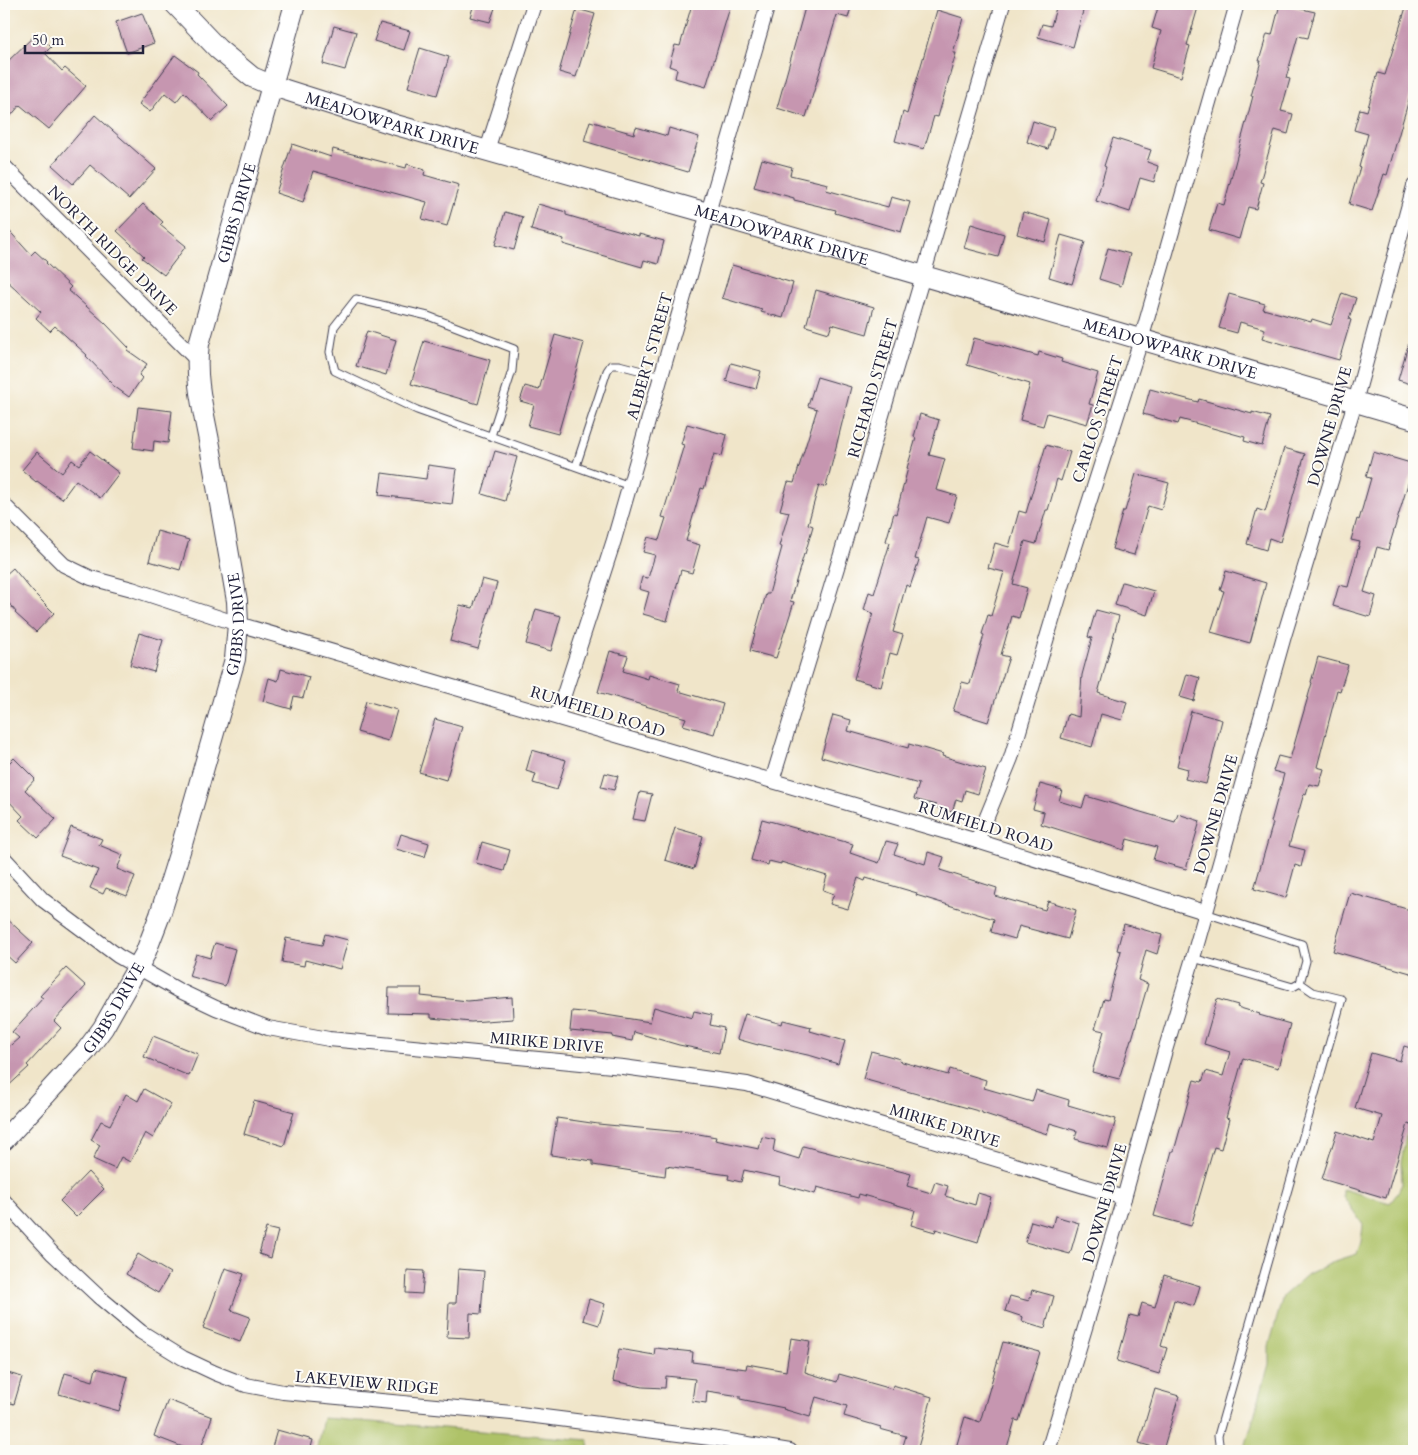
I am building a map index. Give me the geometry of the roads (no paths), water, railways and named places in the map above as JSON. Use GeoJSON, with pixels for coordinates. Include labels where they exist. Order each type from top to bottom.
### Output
{"type":"FeatureCollection","features":[{"type":"Feature","properties":{"kind":"street","name":"MEADOWPARK DRIVE"},"geometry":{"type":"LineString","coordinates":[[175,4],[218,49],[252,77],[273,86],[396,124],[708,213],[1414,420]]}},
{"type":"Feature","properties":{"kind":"street","name":"GIBBS DRIVE"},"geometry":{"type":"LineString","coordinates":[[4,1140],[86,1051],[103,1028],[146,954],[160,915],[225,699],[235,659],[238,624],[237,601],[206,426],[197,360],[199,344],[295,4]]}},
{"type":"Feature","properties":{"kind":"street"},"geometry":{"type":"LineString","coordinates":[[487,150],[534,4]]}},
{"type":"Feature","properties":{"kind":"street","name":"ALBERT STREET"},"geometry":{"type":"LineString","coordinates":[[556,716],[614,540],[768,4]]}},
{"type":"Feature","properties":{"kind":"street","name":"RICHARD STREET"},"geometry":{"type":"LineString","coordinates":[[772,781],[1004,4]]}},
{"type":"Feature","properties":{"kind":"street","name":"CARLOS STREET"},"geometry":{"type":"LineString","coordinates":[[977,841],[1011,758],[1063,584],[1141,340],[1237,4]]}},
{"type":"Feature","properties":{"kind":"street","name":"NORTH RIDGE DRIVE"},"geometry":{"type":"LineString","coordinates":[[4,166],[197,360]]}},
{"type":"Feature","properties":{"kind":"street","name":"DOWNE DRIVE"},"geometry":{"type":"LineString","coordinates":[[1048,1451],[1124,1198],[1284,636],[1355,402],[1414,186]]}},
{"type":"Feature","properties":{"kind":"street","name":"RUMFIELD ROAD"},"geometry":{"type":"LineString","coordinates":[[4,505],[64,565],[91,578],[132,589],[238,624],[977,841],[1205,912]]}},
{"type":"Feature","properties":{"kind":"street","name":"MIRIKE DRIVE"},"geometry":{"type":"LineString","coordinates":[[4,858],[43,900],[118,956],[178,990],[216,1008],[268,1028],[329,1040],[623,1067],[747,1084],[1124,1198]]}},
{"type":"Feature","properties":{"kind":"street","name":"LAKEVIEW RIDGE"},"geometry":{"type":"LineString","coordinates":[[4,1201],[52,1254],[141,1332],[183,1358],[214,1373],[246,1385],[283,1392],[512,1413],[718,1439],[790,1451]]}},
{"type":"Feature","properties":{"kind":"lane"},"geometry":{"type":"LineString","coordinates":[[491,436],[512,371],[514,349],[428,316],[356,299],[334,327],[330,352],[336,371],[417,410],[630,486]]}},
{"type":"Feature","properties":{"kind":"lane"},"geometry":{"type":"LineString","coordinates":[[576,466],[607,371],[612,365],[619,365],[662,376]]}},
{"type":"Feature","properties":{"kind":"lane"},"geometry":{"type":"LineString","coordinates":[[1205,912],[1302,944],[1306,961],[1300,983]]}},
{"type":"Feature","properties":{"kind":"lane"},"geometry":{"type":"LineString","coordinates":[[1193,958],[1293,986],[1300,983]]}},
{"type":"Feature","properties":{"kind":"lane"},"geometry":{"type":"LineString","coordinates":[[1220,1451],[1218,1436],[1342,999],[1313,992],[1300,983]]}}]}
